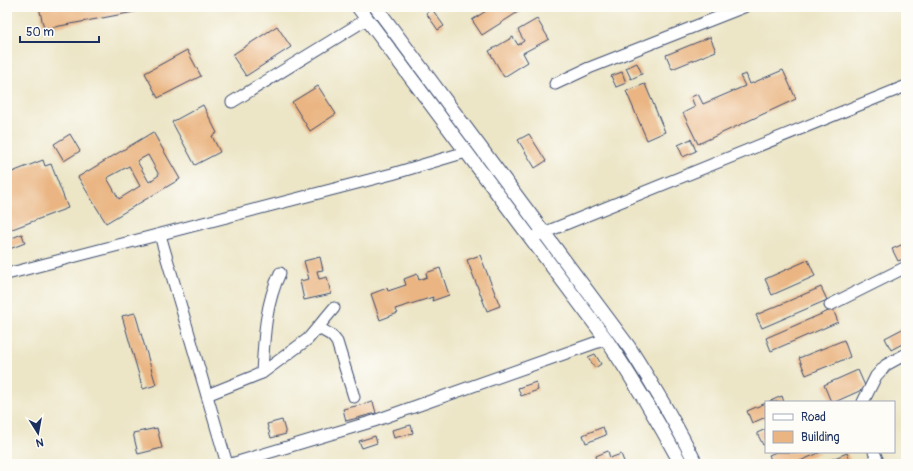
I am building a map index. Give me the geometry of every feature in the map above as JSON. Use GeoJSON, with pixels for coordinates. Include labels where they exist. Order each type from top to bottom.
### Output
{"type":"FeatureCollection","features":[{"type":"Feature","properties":{"kind":"main road"},"geometry":{"type":"LineString","coordinates":[[358,7],[606,339],[651,410],[681,464]]}},
{"type":"Feature","properties":{"kind":"main road"},"geometry":{"type":"LineString","coordinates":[[376,7],[629,347],[657,391],[696,464]]}},
{"type":"Feature","properties":{"kind":"street"},"geometry":{"type":"LineString","coordinates":[[556,84],[589,68],[744,7]]}},
{"type":"Feature","properties":{"kind":"street"},"geometry":{"type":"LineString","coordinates":[[232,102],[367,19]]}},
{"type":"Feature","properties":{"kind":"street"},"geometry":{"type":"LineString","coordinates":[[531,238],[906,86]]}},
{"type":"Feature","properties":{"kind":"street"},"geometry":{"type":"LineString","coordinates":[[7,274],[392,174],[466,152]]}},
{"type":"Feature","properties":{"kind":"street"},"geometry":{"type":"LineString","coordinates":[[160,235],[227,464]]}},
{"type":"Feature","properties":{"kind":"street"},"geometry":{"type":"LineString","coordinates":[[830,305],[906,267]]}},
{"type":"Feature","properties":{"kind":"street"},"geometry":{"type":"LineString","coordinates":[[262,373],[266,320],[272,291],[280,273]]}},
{"type":"Feature","properties":{"kind":"street"},"geometry":{"type":"LineString","coordinates":[[207,395],[262,373],[308,339],[334,308]]}},
{"type":"Feature","properties":{"kind":"street"},"geometry":{"type":"LineString","coordinates":[[318,328],[328,332],[337,342],[354,397]]}},
{"type":"Feature","properties":{"kind":"street"},"geometry":{"type":"LineString","coordinates":[[231,464],[374,421],[606,339]]}},
{"type":"Feature","properties":{"kind":"street"},"geometry":{"type":"LineString","coordinates":[[864,401],[876,376],[886,365],[906,354]]}},
{"type":"Feature","properties":{"kind":"street"},"geometry":{"type":"LineString","coordinates":[[874,453],[879,464]]}},
{"type":"Feature","properties":{"kind":"building"},"geometry":{"type":"Polygon","coordinates":[[[39,7],[155,7],[155,8],[44,29],[39,7]]]}},
{"type":"Feature","properties":{"kind":"building"},"geometry":{"type":"Polygon","coordinates":[[[492,7],[526,7],[482,35],[472,20],[492,7]]]}},
{"type":"Feature","properties":{"kind":"building"},"geometry":{"type":"Polygon","coordinates":[[[432,9],[444,26],[438,30],[426,13],[432,9]]]}},
{"type":"Feature","properties":{"kind":"building"},"geometry":{"type":"Polygon","coordinates":[[[537,19],[549,39],[523,53],[528,62],[504,77],[489,51],[513,37],[518,45],[524,41],[518,30],[537,19]]]}},
{"type":"Feature","properties":{"kind":"building"},"geometry":{"type":"Polygon","coordinates":[[[277,26],[291,47],[246,76],[232,55],[277,26]]]}},
{"type":"Feature","properties":{"kind":"building"},"geometry":{"type":"Polygon","coordinates":[[[710,37],[716,51],[672,69],[666,55],[710,37]]]}},
{"type":"Feature","properties":{"kind":"building"},"geometry":{"type":"Polygon","coordinates":[[[187,50],[201,76],[158,98],[145,73],[187,50]]]}},
{"type":"Feature","properties":{"kind":"building"},"geometry":{"type":"Polygon","coordinates":[[[637,63],[642,74],[631,79],[626,68],[637,63]]]}},
{"type":"Feature","properties":{"kind":"building"},"geometry":{"type":"Polygon","coordinates":[[[783,70],[796,99],[698,144],[683,113],[695,107],[691,97],[698,94],[703,104],[745,86],[740,76],[746,74],[750,84],[783,70]]]}},
{"type":"Feature","properties":{"kind":"building"},"geometry":{"type":"Polygon","coordinates":[[[622,72],[626,83],[616,87],[611,76],[622,72]]]}},
{"type":"Feature","properties":{"kind":"building"},"geometry":{"type":"Polygon","coordinates":[[[645,84],[665,132],[647,140],[626,91],[645,84]]]}},
{"type":"Feature","properties":{"kind":"building"},"geometry":{"type":"Polygon","coordinates":[[[318,86],[336,114],[310,131],[292,102],[318,86]]]}},
{"type":"Feature","properties":{"kind":"building"},"geometry":{"type":"Polygon","coordinates":[[[203,105],[217,133],[212,136],[220,152],[195,165],[172,122],[203,105]]]}},
{"type":"Feature","properties":{"kind":"building"},"geometry":{"type":"Polygon","coordinates":[[[153,132],[180,179],[106,223],[78,177],[153,132]],[[148,155],[137,161],[149,182],[159,175],[148,155]],[[129,166],[107,178],[119,199],[140,186],[129,166]]]}},
{"type":"Feature","properties":{"kind":"building"},"geometry":{"type":"Polygon","coordinates":[[[70,134],[80,151],[64,161],[54,144],[70,134]]]}},
{"type":"Feature","properties":{"kind":"building"},"geometry":{"type":"Polygon","coordinates":[[[529,134],[546,161],[535,168],[518,140],[529,134]]]}},
{"type":"Feature","properties":{"kind":"building"},"geometry":{"type":"Polygon","coordinates":[[[691,139],[696,151],[683,157],[678,145],[691,139]]]}},
{"type":"Feature","properties":{"kind":"building"},"geometry":{"type":"Polygon","coordinates":[[[43,160],[45,166],[51,164],[68,208],[7,231],[7,174],[43,160]]]}},
{"type":"Feature","properties":{"kind":"building"},"geometry":{"type":"Polygon","coordinates":[[[22,234],[25,243],[7,250],[7,240],[22,234]]]}},
{"type":"Feature","properties":{"kind":"building"},"geometry":{"type":"Polygon","coordinates":[[[906,243],[906,258],[898,261],[892,249],[906,243]]]}},
{"type":"Feature","properties":{"kind":"building"},"geometry":{"type":"Polygon","coordinates":[[[480,255],[500,306],[487,311],[467,260],[480,255]]]}},
{"type":"Feature","properties":{"kind":"building"},"geometry":{"type":"Polygon","coordinates":[[[320,257],[323,270],[317,271],[319,279],[327,277],[331,294],[304,300],[300,281],[309,279],[304,261],[320,257]]]}},
{"type":"Feature","properties":{"kind":"building"},"geometry":{"type":"Polygon","coordinates":[[[808,260],[815,276],[772,295],[765,279],[808,260]]]}},
{"type":"Feature","properties":{"kind":"building"},"geometry":{"type":"Polygon","coordinates":[[[440,268],[449,295],[432,301],[433,297],[395,309],[398,313],[380,320],[371,294],[387,288],[388,291],[406,285],[404,279],[417,274],[419,280],[427,277],[426,273],[440,268]]]}},
{"type":"Feature","properties":{"kind":"building"},"geometry":{"type":"Polygon","coordinates":[[[821,287],[827,300],[762,328],[756,315],[821,287]]]}},
{"type":"Feature","properties":{"kind":"building"},"geometry":{"type":"Polygon","coordinates":[[[833,309],[838,322],[771,351],[766,338],[833,309]]]}},
{"type":"Feature","properties":{"kind":"building"},"geometry":{"type":"Polygon","coordinates":[[[135,313],[156,385],[143,389],[122,316],[135,313]]]}},
{"type":"Feature","properties":{"kind":"building"},"geometry":{"type":"Polygon","coordinates":[[[906,327],[906,342],[891,350],[885,338],[906,327]]]}},
{"type":"Feature","properties":{"kind":"building"},"geometry":{"type":"Polygon","coordinates":[[[844,340],[850,357],[806,375],[799,358],[844,340]]]}},
{"type":"Feature","properties":{"kind":"building"},"geometry":{"type":"Polygon","coordinates":[[[595,354],[601,364],[595,368],[588,357],[595,354]]]}},
{"type":"Feature","properties":{"kind":"building"},"geometry":{"type":"Polygon","coordinates":[[[858,370],[866,388],[837,401],[831,401],[824,385],[858,370]]]}},
{"type":"Feature","properties":{"kind":"building"},"geometry":{"type":"Polygon","coordinates":[[[536,382],[538,390],[521,396],[518,388],[536,382]]]}},
{"type":"Feature","properties":{"kind":"building"},"geometry":{"type":"Polygon","coordinates":[[[782,396],[784,401],[770,401],[782,396]]]}},
{"type":"Feature","properties":{"kind":"building"},"geometry":{"type":"Polygon","coordinates":[[[373,402],[376,413],[346,421],[343,409],[373,402]]]}},
{"type":"Feature","properties":{"kind":"building"},"geometry":{"type":"Polygon","coordinates":[[[765,403],[765,417],[752,423],[747,411],[765,403]]]}},
{"type":"Feature","properties":{"kind":"building"},"geometry":{"type":"Polygon","coordinates":[[[282,420],[286,434],[271,438],[267,424],[282,420]]]}},
{"type":"Feature","properties":{"kind":"building"},"geometry":{"type":"Polygon","coordinates":[[[411,425],[413,433],[394,438],[392,430],[411,425]]]}},
{"type":"Feature","properties":{"kind":"building"},"geometry":{"type":"Polygon","coordinates":[[[603,427],[606,435],[586,443],[583,435],[603,427]]]}},
{"type":"Feature","properties":{"kind":"building"},"geometry":{"type":"Polygon","coordinates":[[[157,428],[162,448],[138,454],[133,433],[157,428]]]}},
{"type":"Feature","properties":{"kind":"building"},"geometry":{"type":"Polygon","coordinates":[[[765,429],[765,444],[763,445],[757,433],[765,429]]]}},
{"type":"Feature","properties":{"kind":"building"},"geometry":{"type":"Polygon","coordinates":[[[375,436],[377,443],[362,448],[359,441],[375,436]]]}},
{"type":"Feature","properties":{"kind":"building"},"geometry":{"type":"Polygon","coordinates":[[[608,451],[610,458],[621,454],[625,464],[594,464],[593,462],[597,461],[596,456],[608,451]]]}},
{"type":"Feature","properties":{"kind":"building"},"geometry":{"type":"Polygon","coordinates":[[[774,453],[819,453],[793,464],[773,464],[769,455],[774,453]]]}},
{"type":"Feature","properties":{"kind":"building"},"geometry":{"type":"Polygon","coordinates":[[[847,453],[852,464],[820,464],[847,453]]]}}]}
